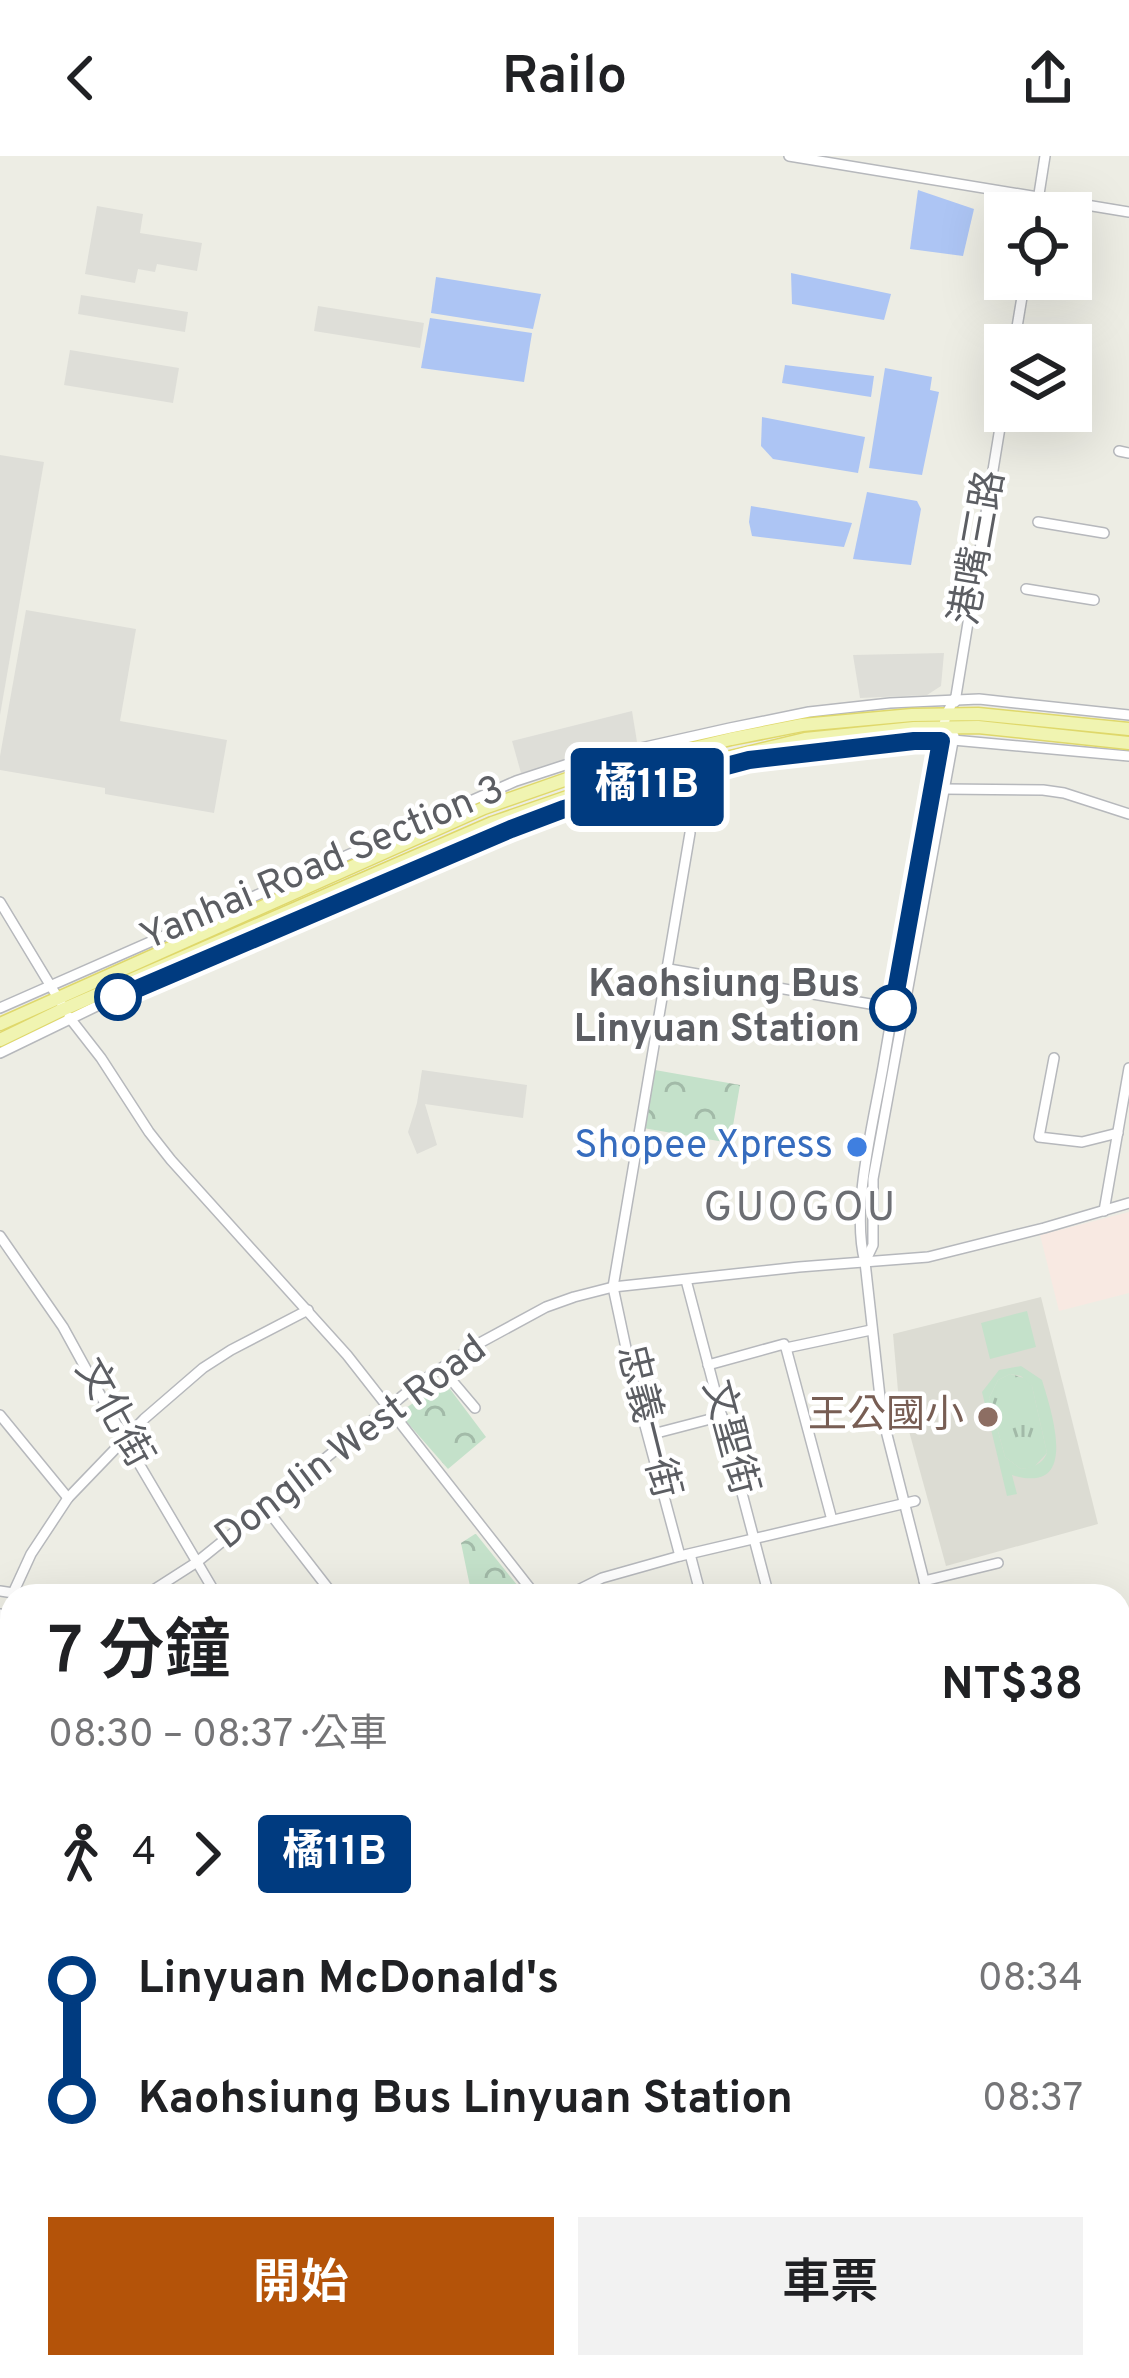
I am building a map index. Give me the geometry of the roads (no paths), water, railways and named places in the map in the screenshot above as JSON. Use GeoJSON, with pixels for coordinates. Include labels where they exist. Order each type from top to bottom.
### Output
{"type":"FeatureCollection","features":[{"type":"Feature","properties":{"kind":"main road"},"geometry":{"type":"LineString","coordinates":[[949,727],[978,714],[1129,729]]}},
{"type":"Feature","properties":{"kind":"main road","name":"Yanhai Road Section 3"},"geometry":{"type":"LineString","coordinates":[[60,1003],[245,921],[482,803],[553,776],[731,733],[802,725],[949,727]]}},
{"type":"Feature","properties":{"kind":"main road"},"geometry":{"type":"LineString","coordinates":[[949,727],[1129,743]]}},
{"type":"Feature","properties":{"kind":"main road","name":"Yanhai Road Section 3"},"geometry":{"type":"LineString","coordinates":[[245,921],[562,804],[805,739],[949,727]]}},
{"type":"Feature","properties":{"kind":"main road"},"geometry":{"type":"LineString","coordinates":[[0,1024],[60,1003]]}},
{"type":"Feature","properties":{"kind":"main road"},"geometry":{"type":"LineString","coordinates":[[0,1040],[60,1003]]}},
{"type":"Feature","properties":{"kind":"street"},"geometry":{"type":"LineString","coordinates":[[789,156],[1008,192]]}},
{"type":"Feature","properties":{"kind":"street"},"geometry":{"type":"LineString","coordinates":[[1039,192],[1045,156]]}},
{"type":"Feature","properties":{"kind":"street"},"geometry":{"type":"LineString","coordinates":[[1092,206],[1129,212]]}},
{"type":"Feature","properties":{"kind":"street","name":"港嘴三路"},"geometry":{"type":"LineString","coordinates":[[926,1584],[910,1502],[882,1415],[865,1262],[873,1245],[873,1184],[899,1009],[999,432]]}},
{"type":"Feature","properties":{"kind":"street"},"geometry":{"type":"LineString","coordinates":[[1038,522],[1104,533]]}},
{"type":"Feature","properties":{"kind":"street"},"geometry":{"type":"LineString","coordinates":[[1026,589],[1094,600]]}},
{"type":"Feature","properties":{"kind":"street","name":"Yanhai Road Section 3"},"geometry":{"type":"LineString","coordinates":[[731,733],[809,712],[954,699],[1129,715]]}},
{"type":"Feature","properties":{"kind":"street"},"geometry":{"type":"LineString","coordinates":[[949,727],[1129,756]]}},
{"type":"Feature","properties":{"kind":"street"},"geometry":{"type":"LineString","coordinates":[[553,776],[562,804]]}},
{"type":"Feature","properties":{"kind":"street"},"geometry":{"type":"LineString","coordinates":[[938,789],[1043,790],[1129,814]]}},
{"type":"Feature","properties":{"kind":"street"},"geometry":{"type":"LineString","coordinates":[[613,1287],[690,833]]}},
{"type":"Feature","properties":{"kind":"street"},"geometry":{"type":"LineString","coordinates":[[0,902],[60,1003],[148,1132],[347,1355],[526,1584]]}},
{"type":"Feature","properties":{"kind":"street","name":"Yanhai Road Section 3"},"geometry":{"type":"LineString","coordinates":[[60,1003],[245,921]]}},
{"type":"Feature","properties":{"kind":"street"},"geometry":{"type":"LineString","coordinates":[[669,969],[899,1009]]}},
{"type":"Feature","properties":{"kind":"street"},"geometry":{"type":"LineString","coordinates":[[0,1008],[60,1003]]}},
{"type":"Feature","properties":{"kind":"street"},"geometry":{"type":"LineString","coordinates":[[0,1053],[60,1003]]}},
{"type":"Feature","properties":{"kind":"street"},"geometry":{"type":"LineString","coordinates":[[1054,1058],[1039,1137],[1082,1142],[1118,1133]]}},
{"type":"Feature","properties":{"kind":"street"},"geometry":{"type":"LineString","coordinates":[[1104,1211],[1129,1068]]}},
{"type":"Feature","properties":{"kind":"street","name":"Donglin West Road"},"geometry":{"type":"LineString","coordinates":[[163,1584],[197,1562],[386,1407],[476,1346],[546,1307],[613,1287],[928,1257],[1129,1203]]}},
{"type":"Feature","properties":{"kind":"street","name":"文化街"},"geometry":{"type":"LineString","coordinates":[[0,1236],[63,1327],[210,1584]]}},
{"type":"Feature","properties":{"kind":"street","name":"文聖街"},"geometry":{"type":"LineString","coordinates":[[686,1280],[766,1584]]}},
{"type":"Feature","properties":{"kind":"street","name":"忠義一街"},"geometry":{"type":"LineString","coordinates":[[613,1287],[633,1381],[696,1584]]}},
{"type":"Feature","properties":{"kind":"street"},"geometry":{"type":"LineString","coordinates":[[17,1584],[68,1498],[144,1419],[203,1368],[308,1310]]}},
{"type":"Feature","properties":{"kind":"street"},"geometry":{"type":"LineString","coordinates":[[787,1348],[871,1330]]}},
{"type":"Feature","properties":{"kind":"street"},"geometry":{"type":"LineString","coordinates":[[708,1364],[784,1344],[832,1520]]}},
{"type":"Feature","properties":{"kind":"street"},"geometry":{"type":"LineString","coordinates":[[442,1369],[475,1408]]}},
{"type":"Feature","properties":{"kind":"street"},"geometry":{"type":"LineString","coordinates":[[0,1415],[68,1498]]}},
{"type":"Feature","properties":{"kind":"street"},"geometry":{"type":"LineString","coordinates":[[649,1435],[722,1416]]}},
{"type":"Feature","properties":{"kind":"street"},"geometry":{"type":"LineString","coordinates":[[590,1584],[685,1555],[910,1502]]}},
{"type":"Feature","properties":{"kind":"street"},"geometry":{"type":"LineString","coordinates":[[265,1507],[325,1584]]}},
{"type":"Feature","properties":{"kind":"street"},"geometry":{"type":"LineString","coordinates":[[925,1581],[998,1563]]}},
{"type":"Feature","properties":{"kind":"water"},"geometry":{"type":"Polygon","coordinates":[[[918,190],[974,209],[963,256],[910,249],[918,190]]]}},
{"type":"Feature","properties":{"kind":"water"},"geometry":{"type":"Polygon","coordinates":[[[791,273],[891,294],[884,320],[792,304],[791,273]]]}},
{"type":"Feature","properties":{"kind":"water"},"geometry":{"type":"Polygon","coordinates":[[[436,277],[541,294],[533,329],[431,313],[436,277]]]}},
{"type":"Feature","properties":{"kind":"water"},"geometry":{"type":"Polygon","coordinates":[[[430,318],[532,333],[524,382],[421,368],[430,318]]]}},
{"type":"Feature","properties":{"kind":"water"},"geometry":{"type":"Polygon","coordinates":[[[785,365],[874,376],[871,397],[782,383],[785,365]]]}},
{"type":"Feature","properties":{"kind":"water"},"geometry":{"type":"Polygon","coordinates":[[[885,368],[932,377],[930,390],[939,392],[922,475],[869,468],[885,368]]]}},
{"type":"Feature","properties":{"kind":"water"},"geometry":{"type":"Polygon","coordinates":[[[762,417],[865,437],[858,473],[773,459],[761,446],[762,417]]]}},
{"type":"Feature","properties":{"kind":"water"},"geometry":{"type":"Polygon","coordinates":[[[867,492],[917,501],[921,509],[911,565],[853,559],[867,492]]]}},
{"type":"Feature","properties":{"kind":"water"},"geometry":{"type":"Polygon","coordinates":[[[751,506],[852,523],[844,547],[752,536],[751,506]]]}},
{"type":"Feature","properties":{"kind":"place","name":"Kaohsiung Bus Linyuan Station"},"geometry":{"type":"Point","coordinates":[893,1008]}},
{"type":"Feature","properties":{"kind":"place","name":"Shopee Xpress"},"geometry":{"type":"Point","coordinates":[857,1147]}},
{"type":"Feature","properties":{"kind":"place","name":"王公國小"},"geometry":{"type":"Point","coordinates":[988,1417]}},
{"type":"Feature","properties":{"kind":"district","name":"GUOGOU"},"geometry":{"type":"Point","coordinates":[801,1209]}}]}
